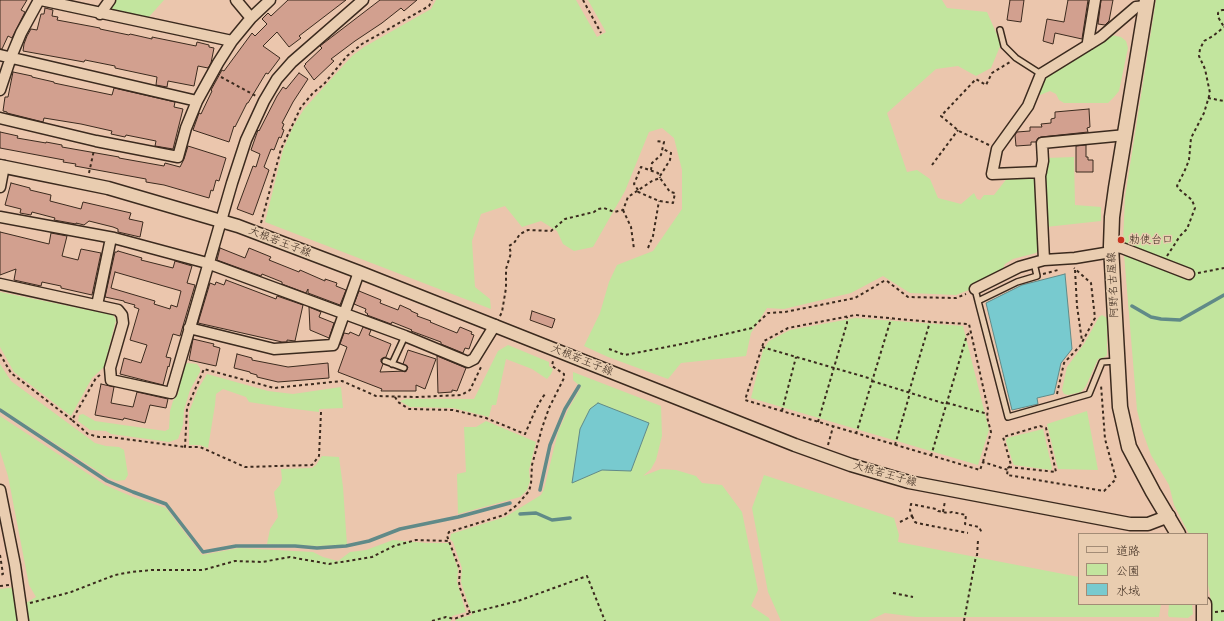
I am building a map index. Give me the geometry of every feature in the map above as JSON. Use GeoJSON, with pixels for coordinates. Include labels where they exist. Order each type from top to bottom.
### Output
{"type":"FeatureCollection","features":[{"type":"Feature","properties":{"kind":"main road","name":"阿野名古屋線"},"geometry":{"type":"LineString","coordinates":[[1146,3],[1112,217],[1111,250],[1117,361],[1120,407],[1129,447],[1177,533]]}},
{"type":"Feature","properties":{"kind":"main road"},"geometry":{"type":"LineString","coordinates":[[1204,605],[1204,621]]}},
{"type":"Feature","properties":{"kind":"street"},"geometry":{"type":"LineString","coordinates":[[0,90],[21,33],[40,0],[232,41]]}},
{"type":"Feature","properties":{"kind":"street"},"geometry":{"type":"LineString","coordinates":[[100,14],[110,0]]}},
{"type":"Feature","properties":{"kind":"street"},"geometry":{"type":"LineString","coordinates":[[236,0],[251,18]]}},
{"type":"Feature","properties":{"kind":"street"},"geometry":{"type":"LineString","coordinates":[[0,118],[96,141],[178,157],[186,128],[197,101],[213,72],[232,41],[251,18],[270,0]]}},
{"type":"Feature","properties":{"kind":"street"},"geometry":{"type":"LineString","coordinates":[[0,284],[118,310],[122,315],[123,323],[110,368],[111,380],[170,393],[220,220],[246,140],[264,101],[277,79],[292,62],[363,0]]}},
{"type":"Feature","properties":{"kind":"street"},"geometry":{"type":"LineString","coordinates":[[1090,44],[1088,42],[1095,0]]}},
{"type":"Feature","properties":{"kind":"street"},"geometry":{"type":"LineString","coordinates":[[1041,172],[992,174],[997,149],[1028,106],[1040,74],[1101,37],[1136,7],[1146,3]]}},
{"type":"Feature","properties":{"kind":"street"},"geometry":{"type":"LineString","coordinates":[[0,55],[197,101]]}},
{"type":"Feature","properties":{"kind":"street"},"geometry":{"type":"LineString","coordinates":[[1044,260],[1041,172],[1043,161],[1042,143],[1126,135]]}},
{"type":"Feature","properties":{"kind":"street"},"geometry":{"type":"LineString","coordinates":[[0,187],[2,166]]}},
{"type":"Feature","properties":{"kind":"street","name":"大根若王子線"},"geometry":{"type":"LineString","coordinates":[[2,166],[108,188],[220,220],[257,233],[359,272],[497,321],[795,445],[851,465],[909,482],[1130,524],[1148,524],[1168,516]]}},
{"type":"Feature","properties":{"kind":"street"},"geometry":{"type":"LineString","coordinates":[[0,217],[111,238],[208,263],[405,336],[468,362],[474,359],[497,321]]}},
{"type":"Feature","properties":{"kind":"street"},"geometry":{"type":"LineString","coordinates":[[97,305],[111,238]]}},
{"type":"Feature","properties":{"kind":"street"},"geometry":{"type":"LineString","coordinates":[[975,289],[1019,267],[1044,260],[1075,258],[1105,253],[1122,248],[1189,274]]}},
{"type":"Feature","properties":{"kind":"street"},"geometry":{"type":"LineString","coordinates":[[189,328],[274,349],[333,345],[359,272]]}},
{"type":"Feature","properties":{"kind":"street"},"geometry":{"type":"LineString","coordinates":[[0,490],[15,565],[23,621]]}},
{"type":"Feature","properties":{"kind":"lane"},"geometry":{"type":"LineString","coordinates":[[1000,30],[1004,46],[1016,58],[1040,74]]}},
{"type":"Feature","properties":{"kind":"lane"},"geometry":{"type":"LineString","coordinates":[[978,301],[1017,282],[1037,276],[1034,263]]}},
{"type":"Feature","properties":{"kind":"lane"},"geometry":{"type":"LineString","coordinates":[[975,289],[1008,417],[1089,394],[1102,362],[1117,361]]}},
{"type":"Feature","properties":{"kind":"lane"},"geometry":{"type":"LineString","coordinates":[[392,364],[405,336]]}},
{"type":"Feature","properties":{"kind":"lane"},"geometry":{"type":"LineString","coordinates":[[385,361],[404,368]]}},
{"type":"Feature","properties":{"kind":"path"},"geometry":{"type":"LineString","coordinates":[[257,233],[264,215],[281,149],[301,107],[313,93],[324,84],[347,56],[362,44],[428,6],[432,0]]}},
{"type":"Feature","properties":{"kind":"path"},"geometry":{"type":"LineString","coordinates":[[583,0],[601,33]]}},
{"type":"Feature","properties":{"kind":"path"},"geometry":{"type":"LineString","coordinates":[[1169,252],[1187,229],[1195,208],[1192,200],[1177,186],[1189,160],[1191,138],[1204,113],[1210,93],[1205,69],[1200,56],[1200,49],[1204,42],[1224,27],[1218,17],[1218,13],[1224,10]]}},
{"type":"Feature","properties":{"kind":"path"},"geometry":{"type":"LineString","coordinates":[[997,149],[958,130],[941,116],[976,78],[986,85],[992,73],[1016,58]]}},
{"type":"Feature","properties":{"kind":"path"},"geometry":{"type":"LineString","coordinates":[[213,72],[264,101]]}},
{"type":"Feature","properties":{"kind":"path"},"geometry":{"type":"LineString","coordinates":[[1208,98],[1224,101]]}},
{"type":"Feature","properties":{"kind":"path"},"geometry":{"type":"LineString","coordinates":[[932,165],[958,130]]}},
{"type":"Feature","properties":{"kind":"path"},"geometry":{"type":"LineString","coordinates":[[89,175],[96,141]]}},
{"type":"Feature","properties":{"kind":"path"},"geometry":{"type":"LineString","coordinates":[[651,170],[652,163],[661,155],[663,149],[664,142],[656,141]]}},
{"type":"Feature","properties":{"kind":"path"},"geometry":{"type":"LineString","coordinates":[[634,249],[631,227],[623,210],[628,197],[660,177],[670,160],[671,153],[663,149]]}},
{"type":"Feature","properties":{"kind":"path"},"geometry":{"type":"LineString","coordinates":[[641,167],[651,170],[658,173],[670,192],[675,193],[673,203],[659,201],[637,191],[634,184],[641,167]]}},
{"type":"Feature","properties":{"kind":"path"},"geometry":{"type":"LineString","coordinates":[[648,248],[653,236],[659,201]]}},
{"type":"Feature","properties":{"kind":"path"},"geometry":{"type":"LineString","coordinates":[[497,321],[502,312],[506,288],[506,269],[511,253],[509,246],[514,243],[520,234],[528,230],[551,231],[565,219],[594,212],[598,209],[604,208],[614,212],[623,210]]}},
{"type":"Feature","properties":{"kind":"path"},"geometry":{"type":"LineString","coordinates":[[1052,396],[1058,394],[1064,363],[1080,346],[1095,318],[1091,283],[1072,266]]}},
{"type":"Feature","properties":{"kind":"path"},"geometry":{"type":"LineString","coordinates":[[1037,276],[1065,268]]}},
{"type":"Feature","properties":{"kind":"path"},"geometry":{"type":"LineString","coordinates":[[1189,274],[1224,268]]}},
{"type":"Feature","properties":{"kind":"path"},"geometry":{"type":"LineString","coordinates":[[1075,269],[1077,306],[1082,342]]}},
{"type":"Feature","properties":{"kind":"path"},"geometry":{"type":"LineString","coordinates":[[609,349],[625,355],[752,328],[768,313],[785,312],[855,298],[884,281],[887,281],[908,297],[956,298],[975,289]]}},
{"type":"Feature","properties":{"kind":"path"},"geometry":{"type":"LineString","coordinates":[[855,315],[969,324],[988,409],[991,432],[980,470],[746,400],[764,341],[788,328],[847,317],[855,315]]}},
{"type":"Feature","properties":{"kind":"path"},"geometry":{"type":"LineString","coordinates":[[818,422],[847,323],[847,317]]}},
{"type":"Feature","properties":{"kind":"path"},"geometry":{"type":"LineString","coordinates":[[856,434],[891,319]]}},
{"type":"Feature","properties":{"kind":"path"},"geometry":{"type":"LineString","coordinates":[[895,445],[930,322]]}},
{"type":"Feature","properties":{"kind":"path"},"geometry":{"type":"LineString","coordinates":[[931,456],[967,335],[971,332]]}},
{"type":"Feature","properties":{"kind":"path"},"geometry":{"type":"LineString","coordinates":[[762,347],[946,403],[988,414]]}},
{"type":"Feature","properties":{"kind":"path"},"geometry":{"type":"LineString","coordinates":[[0,354],[11,373],[88,434],[99,437],[110,437],[184,447],[200,447],[245,467],[312,465],[319,456],[321,412]]}},
{"type":"Feature","properties":{"kind":"path"},"geometry":{"type":"LineString","coordinates":[[782,411],[796,357]]}},
{"type":"Feature","properties":{"kind":"path"},"geometry":{"type":"LineString","coordinates":[[470,613],[460,588],[460,570],[447,536],[449,532],[504,515],[517,505],[529,491],[532,465],[542,428],[549,408],[564,378],[564,374],[552,366],[553,359]]}},
{"type":"Feature","properties":{"kind":"path"},"geometry":{"type":"LineString","coordinates":[[184,447],[187,408],[204,369],[274,388],[342,381],[376,396],[417,397],[461,395],[470,390],[482,363]]}},
{"type":"Feature","properties":{"kind":"path"},"geometry":{"type":"LineString","coordinates":[[72,420],[96,378],[110,368]]}},
{"type":"Feature","properties":{"kind":"path"},"geometry":{"type":"LineString","coordinates":[[983,462],[1008,468],[1056,472],[1046,428],[1040,426],[1003,437],[1011,465],[1008,468],[1007,475],[1104,491],[1116,479],[1105,438],[1101,381],[1098,373]]}},
{"type":"Feature","properties":{"kind":"path"},"geometry":{"type":"LineString","coordinates":[[395,397],[398,402],[409,409],[453,410],[486,418],[525,434],[535,411],[546,394]]}},
{"type":"Feature","properties":{"kind":"path"},"geometry":{"type":"LineString","coordinates":[[828,446],[833,427]]}},
{"type":"Feature","properties":{"kind":"path"},"geometry":{"type":"LineString","coordinates":[[943,512],[945,501]]}},
{"type":"Feature","properties":{"kind":"path"},"geometry":{"type":"LineString","coordinates":[[968,532],[915,522],[910,510],[912,504],[936,509],[938,512],[952,512],[966,515],[965,524],[978,527],[982,533]]}},
{"type":"Feature","properties":{"kind":"path"},"geometry":{"type":"LineString","coordinates":[[900,522],[912,516]]}},
{"type":"Feature","properties":{"kind":"path"},"geometry":{"type":"LineString","coordinates":[[21,605],[71,592],[115,575],[131,572],[152,570],[203,570],[234,561],[262,562],[290,557],[329,564],[372,557],[394,546],[416,540],[450,542]]}},
{"type":"Feature","properties":{"kind":"path"},"geometry":{"type":"LineString","coordinates":[[964,621],[978,540]]}},
{"type":"Feature","properties":{"kind":"path"},"geometry":{"type":"LineString","coordinates":[[0,555],[3,574],[0,575]]}},
{"type":"Feature","properties":{"kind":"path"},"geometry":{"type":"LineString","coordinates":[[432,621],[446,617],[454,620],[470,613],[518,601],[587,576],[605,621]]}},
{"type":"Feature","properties":{"kind":"path"},"geometry":{"type":"LineString","coordinates":[[893,593],[913,597]]}},
{"type":"Feature","properties":{"kind":"green space"},"geometry":{"type":"Polygon","coordinates":[[[115,0],[164,0],[148,18],[113,12],[111,7],[115,0]]]}},
{"type":"Feature","properties":{"kind":"green space"},"geometry":{"type":"Polygon","coordinates":[[[436,0],[576,0],[597,37],[606,32],[588,0],[942,0],[947,8],[987,12],[1001,44],[991,68],[976,76],[958,66],[936,69],[887,113],[907,172],[917,170],[930,179],[938,198],[961,204],[974,193],[977,199],[980,200],[984,195],[994,195],[1008,177],[1036,177],[1040,248],[1036,253],[1013,259],[1005,264],[1001,272],[974,288],[956,295],[910,293],[883,276],[851,293],[784,309],[767,308],[751,333],[746,356],[681,363],[668,379],[608,357],[584,346],[600,313],[609,282],[617,265],[653,251],[682,209],[682,170],[674,138],[662,128],[649,132],[625,191],[593,247],[574,251],[563,244],[557,231],[541,221],[522,227],[505,206],[481,214],[472,241],[475,287],[490,299],[491,309],[265,222],[283,150],[293,127],[304,109],[352,56],[364,47],[431,9],[436,0]]]}},
{"type":"Feature","properties":{"kind":"green space"},"geometry":{"type":"Polygon","coordinates":[[[1156,0],[1224,0],[1224,621],[1212,621],[1208,584],[1208,533],[1188,533],[1174,505],[1169,485],[1151,455],[1137,410],[1123,242],[1125,197],[1156,0]]]}},
{"type":"Feature","properties":{"kind":"green space"},"geometry":{"type":"Polygon","coordinates":[[[1111,35],[1121,37],[1126,41],[1128,48],[1119,91],[1108,103],[1064,103],[1059,100],[1056,94],[1050,91],[1040,95],[1038,91],[1043,76],[1111,35]]]}},
{"type":"Feature","properties":{"kind":"green space"},"geometry":{"type":"Polygon","coordinates":[[[1074,157],[1075,205],[1101,207],[1101,221],[1046,227],[1043,176],[1046,158],[1074,157]]]}},
{"type":"Feature","properties":{"kind":"green space"},"geometry":{"type":"Polygon","coordinates":[[[0,292],[113,315],[116,320],[104,367],[92,378],[71,416],[14,372],[0,347],[0,292]]]}},
{"type":"Feature","properties":{"kind":"green space"},"geometry":{"type":"Polygon","coordinates":[[[1102,315],[1107,318],[1107,355],[1098,359],[1086,386],[1081,392],[1068,395],[1064,394],[1062,390],[1067,367],[1084,344],[1099,317],[1102,315]]]}},
{"type":"Feature","properties":{"kind":"green space"},"geometry":{"type":"Polygon","coordinates":[[[855,318],[963,326],[989,430],[978,465],[751,398],[763,350],[769,341],[790,330],[855,318]]]}},
{"type":"Feature","properties":{"kind":"green space"},"geometry":{"type":"Polygon","coordinates":[[[508,345],[549,362],[549,366],[553,369],[547,379],[532,369],[506,359],[496,405],[492,405],[489,417],[453,408],[410,407],[400,401],[406,399],[474,399],[498,351],[508,345]]]}},
{"type":"Feature","properties":{"kind":"green space"},"geometry":{"type":"Polygon","coordinates":[[[188,363],[197,364],[200,368],[200,372],[190,390],[184,410],[183,425],[178,439],[169,442],[111,434],[106,431],[90,430],[78,421],[79,415],[83,414],[95,421],[165,431],[169,429],[170,411],[173,401],[178,394],[184,365],[188,363]]]}},
{"type":"Feature","properties":{"kind":"green space"},"geometry":{"type":"Polygon","coordinates":[[[0,364],[11,381],[95,443],[119,447],[124,450],[128,475],[125,480],[117,481],[107,477],[0,408],[0,364]]]}},
{"type":"Feature","properties":{"kind":"green space"},"geometry":{"type":"Polygon","coordinates":[[[573,372],[661,406],[662,436],[656,460],[651,469],[643,476],[661,469],[676,470],[696,476],[702,483],[722,485],[742,512],[758,590],[751,606],[769,618],[770,621],[455,621],[456,619],[472,615],[461,582],[462,568],[453,542],[450,539],[451,534],[505,517],[541,495],[544,489],[558,432],[581,387],[573,380],[573,372]],[[649,423],[572,483],[602,470],[631,471],[649,423]]]}},
{"type":"Feature","properties":{"kind":"green space"},"geometry":{"type":"Polygon","coordinates":[[[207,374],[268,391],[293,394],[341,387],[343,408],[319,409],[319,412],[249,402],[246,397],[223,389],[216,394],[208,448],[200,445],[189,445],[189,412],[198,389],[207,374]]]}},
{"type":"Feature","properties":{"kind":"green space"},"geometry":{"type":"Polygon","coordinates":[[[1087,411],[1098,470],[1058,469],[1047,424],[1087,411]]]}},
{"type":"Feature","properties":{"kind":"green space"},"geometry":{"type":"Polygon","coordinates":[[[0,416],[105,485],[133,497],[166,508],[202,555],[239,548],[313,552],[323,557],[338,561],[350,552],[366,550],[393,540],[449,543],[458,569],[457,582],[466,612],[452,616],[451,621],[29,621],[26,603],[36,597],[29,585],[8,476],[0,451],[0,416]]]}},
{"type":"Feature","properties":{"kind":"green space"},"geometry":{"type":"Polygon","coordinates":[[[486,421],[536,442],[529,470],[530,481],[527,490],[520,497],[458,514],[457,474],[466,472],[464,427],[476,427],[486,421]]]}},
{"type":"Feature","properties":{"kind":"green space"},"geometry":{"type":"Polygon","coordinates":[[[1043,429],[1052,468],[1051,470],[1014,465],[1006,441],[1007,438],[1043,429]]]}},
{"type":"Feature","properties":{"kind":"green space"},"geometry":{"type":"Polygon","coordinates":[[[322,456],[339,457],[343,487],[347,545],[317,546],[267,544],[270,529],[278,517],[274,492],[280,485],[282,479],[281,469],[312,468],[322,456]]]}},
{"type":"Feature","properties":{"kind":"green space"},"geometry":{"type":"Polygon","coordinates":[[[764,475],[894,518],[899,535],[898,542],[1078,577],[1078,605],[1161,605],[1159,617],[916,617],[885,613],[868,621],[781,621],[768,592],[752,508],[764,475]]]}},
{"type":"Feature","properties":{"kind":"green space"},"geometry":{"type":"Polygon","coordinates":[[[16,587],[21,621],[0,621],[0,589],[16,587]]]}},
{"type":"Feature","properties":{"kind":"green space"},"geometry":{"type":"Polygon","coordinates":[[[1169,605],[1192,605],[1193,614],[1188,618],[1169,617],[1169,605]]]}},
{"type":"Feature","properties":{"kind":"water"},"geometry":{"type":"Polygon","coordinates":[[[1065,274],[1072,349],[1061,363],[1054,394],[1037,398],[1038,404],[1012,410],[986,303],[1022,285],[1065,274]]]}},
{"type":"Feature","properties":{"kind":"water"},"geometry":{"type":"Polygon","coordinates":[[[598,403],[649,423],[631,471],[602,470],[572,483],[580,429],[590,409],[598,403]]]}},
{"type":"Feature","properties":{"kind":"building"},"geometry":{"type":"Polygon","coordinates":[[[0,0],[27,0],[21,10],[25,12],[12,38],[8,36],[2,49],[0,49],[0,0]]]}},
{"type":"Feature","properties":{"kind":"building"},"geometry":{"type":"Polygon","coordinates":[[[288,0],[346,0],[299,36],[301,38],[289,47],[277,32],[263,46],[280,58],[268,74],[266,73],[247,103],[235,127],[234,126],[229,142],[193,130],[199,113],[201,114],[212,91],[211,90],[222,70],[224,71],[252,33],[255,36],[267,24],[262,19],[268,13],[271,16],[288,0]]]}},
{"type":"Feature","properties":{"kind":"building"},"geometry":{"type":"Polygon","coordinates":[[[380,0],[417,0],[404,11],[401,8],[331,59],[334,61],[314,80],[304,66],[305,64],[322,48],[320,46],[380,0]]]}},
{"type":"Feature","properties":{"kind":"building"},"geometry":{"type":"Polygon","coordinates":[[[1010,0],[1024,0],[1021,22],[1007,20],[1010,0]]]}},
{"type":"Feature","properties":{"kind":"building"},"geometry":{"type":"Polygon","coordinates":[[[1068,0],[1088,0],[1082,39],[1055,33],[1053,44],[1043,41],[1047,19],[1064,22],[1068,0]]]}},
{"type":"Feature","properties":{"kind":"building"},"geometry":{"type":"Polygon","coordinates":[[[1101,0],[1113,0],[1109,21],[1105,25],[1098,24],[1101,0]]]}},
{"type":"Feature","properties":{"kind":"building"},"geometry":{"type":"Polygon","coordinates":[[[45,8],[53,10],[52,16],[58,17],[57,20],[152,39],[152,37],[196,46],[197,42],[209,45],[209,47],[214,48],[211,63],[208,68],[198,66],[194,86],[168,81],[167,87],[156,85],[157,77],[115,68],[115,66],[23,51],[27,36],[31,29],[37,30],[41,14],[44,14],[45,8]]]}},
{"type":"Feature","properties":{"kind":"building"},"geometry":{"type":"Polygon","coordinates":[[[13,72],[54,83],[112,95],[114,88],[175,102],[174,107],[183,109],[173,149],[155,146],[156,141],[126,135],[125,137],[111,134],[112,131],[81,124],[44,118],[43,122],[7,113],[3,111],[5,97],[8,97],[13,72]]]}},
{"type":"Feature","properties":{"kind":"building"},"geometry":{"type":"Polygon","coordinates":[[[299,73],[308,79],[293,102],[282,123],[284,124],[282,129],[284,130],[281,138],[279,137],[274,150],[271,149],[264,167],[269,170],[253,215],[237,209],[253,166],[256,167],[260,154],[251,150],[258,130],[259,131],[283,87],[286,89],[299,73]]]}},
{"type":"Feature","properties":{"kind":"building"},"geometry":{"type":"Polygon","coordinates":[[[1089,109],[1090,127],[1087,128],[1088,132],[1041,137],[1038,138],[1036,142],[1031,142],[1031,145],[1016,146],[1015,135],[1017,132],[1030,131],[1030,127],[1042,127],[1041,124],[1051,123],[1051,119],[1055,118],[1055,112],[1089,109]]]}},
{"type":"Feature","properties":{"kind":"building"},"geometry":{"type":"Polygon","coordinates":[[[0,132],[18,136],[17,138],[62,145],[62,147],[164,166],[165,163],[180,167],[188,146],[226,158],[219,181],[216,180],[209,198],[164,185],[146,182],[146,179],[75,166],[76,164],[63,162],[64,160],[0,148],[0,132]]]}},
{"type":"Feature","properties":{"kind":"building"},"geometry":{"type":"Polygon","coordinates":[[[1086,145],[1086,157],[1088,157],[1088,160],[1093,160],[1093,172],[1076,172],[1076,146],[1086,145]]]}},
{"type":"Feature","properties":{"kind":"building"},"geometry":{"type":"Polygon","coordinates":[[[11,183],[30,188],[30,190],[51,195],[50,201],[81,209],[83,202],[131,213],[129,219],[143,222],[140,237],[118,232],[118,229],[113,227],[89,221],[84,225],[54,220],[55,218],[32,212],[31,215],[20,213],[21,209],[5,205],[11,183]]]}},
{"type":"Feature","properties":{"kind":"building"},"geometry":{"type":"Polygon","coordinates":[[[0,232],[49,244],[51,233],[67,236],[62,256],[78,260],[81,249],[101,253],[92,295],[42,282],[41,286],[14,280],[16,269],[0,275],[0,232]]]}},
{"type":"Feature","properties":{"kind":"building"},"geometry":{"type":"Polygon","coordinates":[[[220,248],[245,258],[249,248],[271,257],[269,260],[299,272],[300,270],[325,281],[325,279],[337,283],[336,286],[346,290],[340,305],[308,293],[308,289],[306,293],[282,284],[282,282],[262,274],[261,276],[217,260],[220,248]]]}},
{"type":"Feature","properties":{"kind":"building"},"geometry":{"type":"Polygon","coordinates":[[[118,251],[142,258],[141,260],[173,268],[175,261],[192,266],[187,283],[195,285],[180,336],[173,334],[166,357],[171,358],[163,385],[120,374],[124,358],[141,363],[147,345],[130,340],[139,309],[134,307],[135,305],[124,301],[105,297],[115,252],[118,251]],[[115,272],[111,288],[155,301],[154,304],[170,309],[171,305],[177,307],[181,291],[115,272]]]}},
{"type":"Feature","properties":{"kind":"building"},"geometry":{"type":"Polygon","coordinates":[[[226,280],[276,299],[277,296],[303,305],[295,341],[287,340],[287,342],[282,342],[198,323],[210,283],[215,285],[216,282],[224,285],[226,280]]]}},
{"type":"Feature","properties":{"kind":"building"},"geometry":{"type":"Polygon","coordinates":[[[359,291],[381,300],[380,303],[398,310],[400,305],[418,314],[417,316],[457,333],[460,327],[472,332],[471,334],[474,335],[469,349],[465,348],[463,353],[441,344],[441,342],[392,322],[391,324],[367,315],[368,314],[365,312],[366,309],[354,304],[359,291]]]}},
{"type":"Feature","properties":{"kind":"building"},"geometry":{"type":"Polygon","coordinates":[[[309,307],[321,312],[319,317],[334,323],[329,338],[310,330],[309,307]]]}},
{"type":"Feature","properties":{"kind":"building"},"geometry":{"type":"Polygon","coordinates":[[[532,311],[555,319],[552,328],[530,320],[532,311]]]}},
{"type":"Feature","properties":{"kind":"building"},"geometry":{"type":"Polygon","coordinates":[[[363,327],[371,330],[369,335],[391,344],[386,357],[381,359],[383,364],[380,372],[406,371],[408,367],[403,364],[408,350],[436,359],[425,389],[416,385],[416,391],[381,391],[382,389],[338,372],[347,347],[340,344],[344,333],[349,334],[350,332],[359,336],[363,327]]]}},
{"type":"Feature","properties":{"kind":"building"},"geometry":{"type":"Polygon","coordinates":[[[193,339],[214,344],[213,346],[220,348],[216,366],[189,360],[193,339]]]}},
{"type":"Feature","properties":{"kind":"building"},"geometry":{"type":"Polygon","coordinates":[[[237,354],[252,358],[252,360],[288,367],[328,363],[329,378],[278,382],[257,377],[257,375],[250,372],[234,368],[237,354]]]}},
{"type":"Feature","properties":{"kind":"building"},"geometry":{"type":"Polygon","coordinates":[[[437,356],[466,368],[457,391],[452,390],[452,392],[438,393],[437,356]]]}},
{"type":"Feature","properties":{"kind":"building"},"geometry":{"type":"Polygon","coordinates":[[[101,384],[114,387],[111,403],[133,407],[137,392],[168,399],[166,408],[150,405],[145,423],[124,418],[123,420],[95,415],[101,384]]]}},
{"type":"Feature","properties":{"kind":"waterway"},"geometry":{"type":"LineString","coordinates":[[1132,306],[1151,317],[1180,320],[1224,295]]}},
{"type":"Feature","properties":{"kind":"waterway"},"geometry":{"type":"LineString","coordinates":[[540,490],[550,445],[565,409],[579,386]]}},
{"type":"Feature","properties":{"kind":"waterway"},"geometry":{"type":"LineString","coordinates":[[0,410],[107,481],[166,504],[203,552],[236,546],[295,546],[317,548],[346,546],[369,541],[400,529],[458,517],[510,503]]}},
{"type":"Feature","properties":{"kind":"waterway"},"geometry":{"type":"LineString","coordinates":[[520,514],[536,513],[552,520],[570,518]]}},
{"type":"Feature","properties":{"kind":"place","name":"勅使台口"},"geometry":{"type":"Point","coordinates":[1121,240]}}]}
